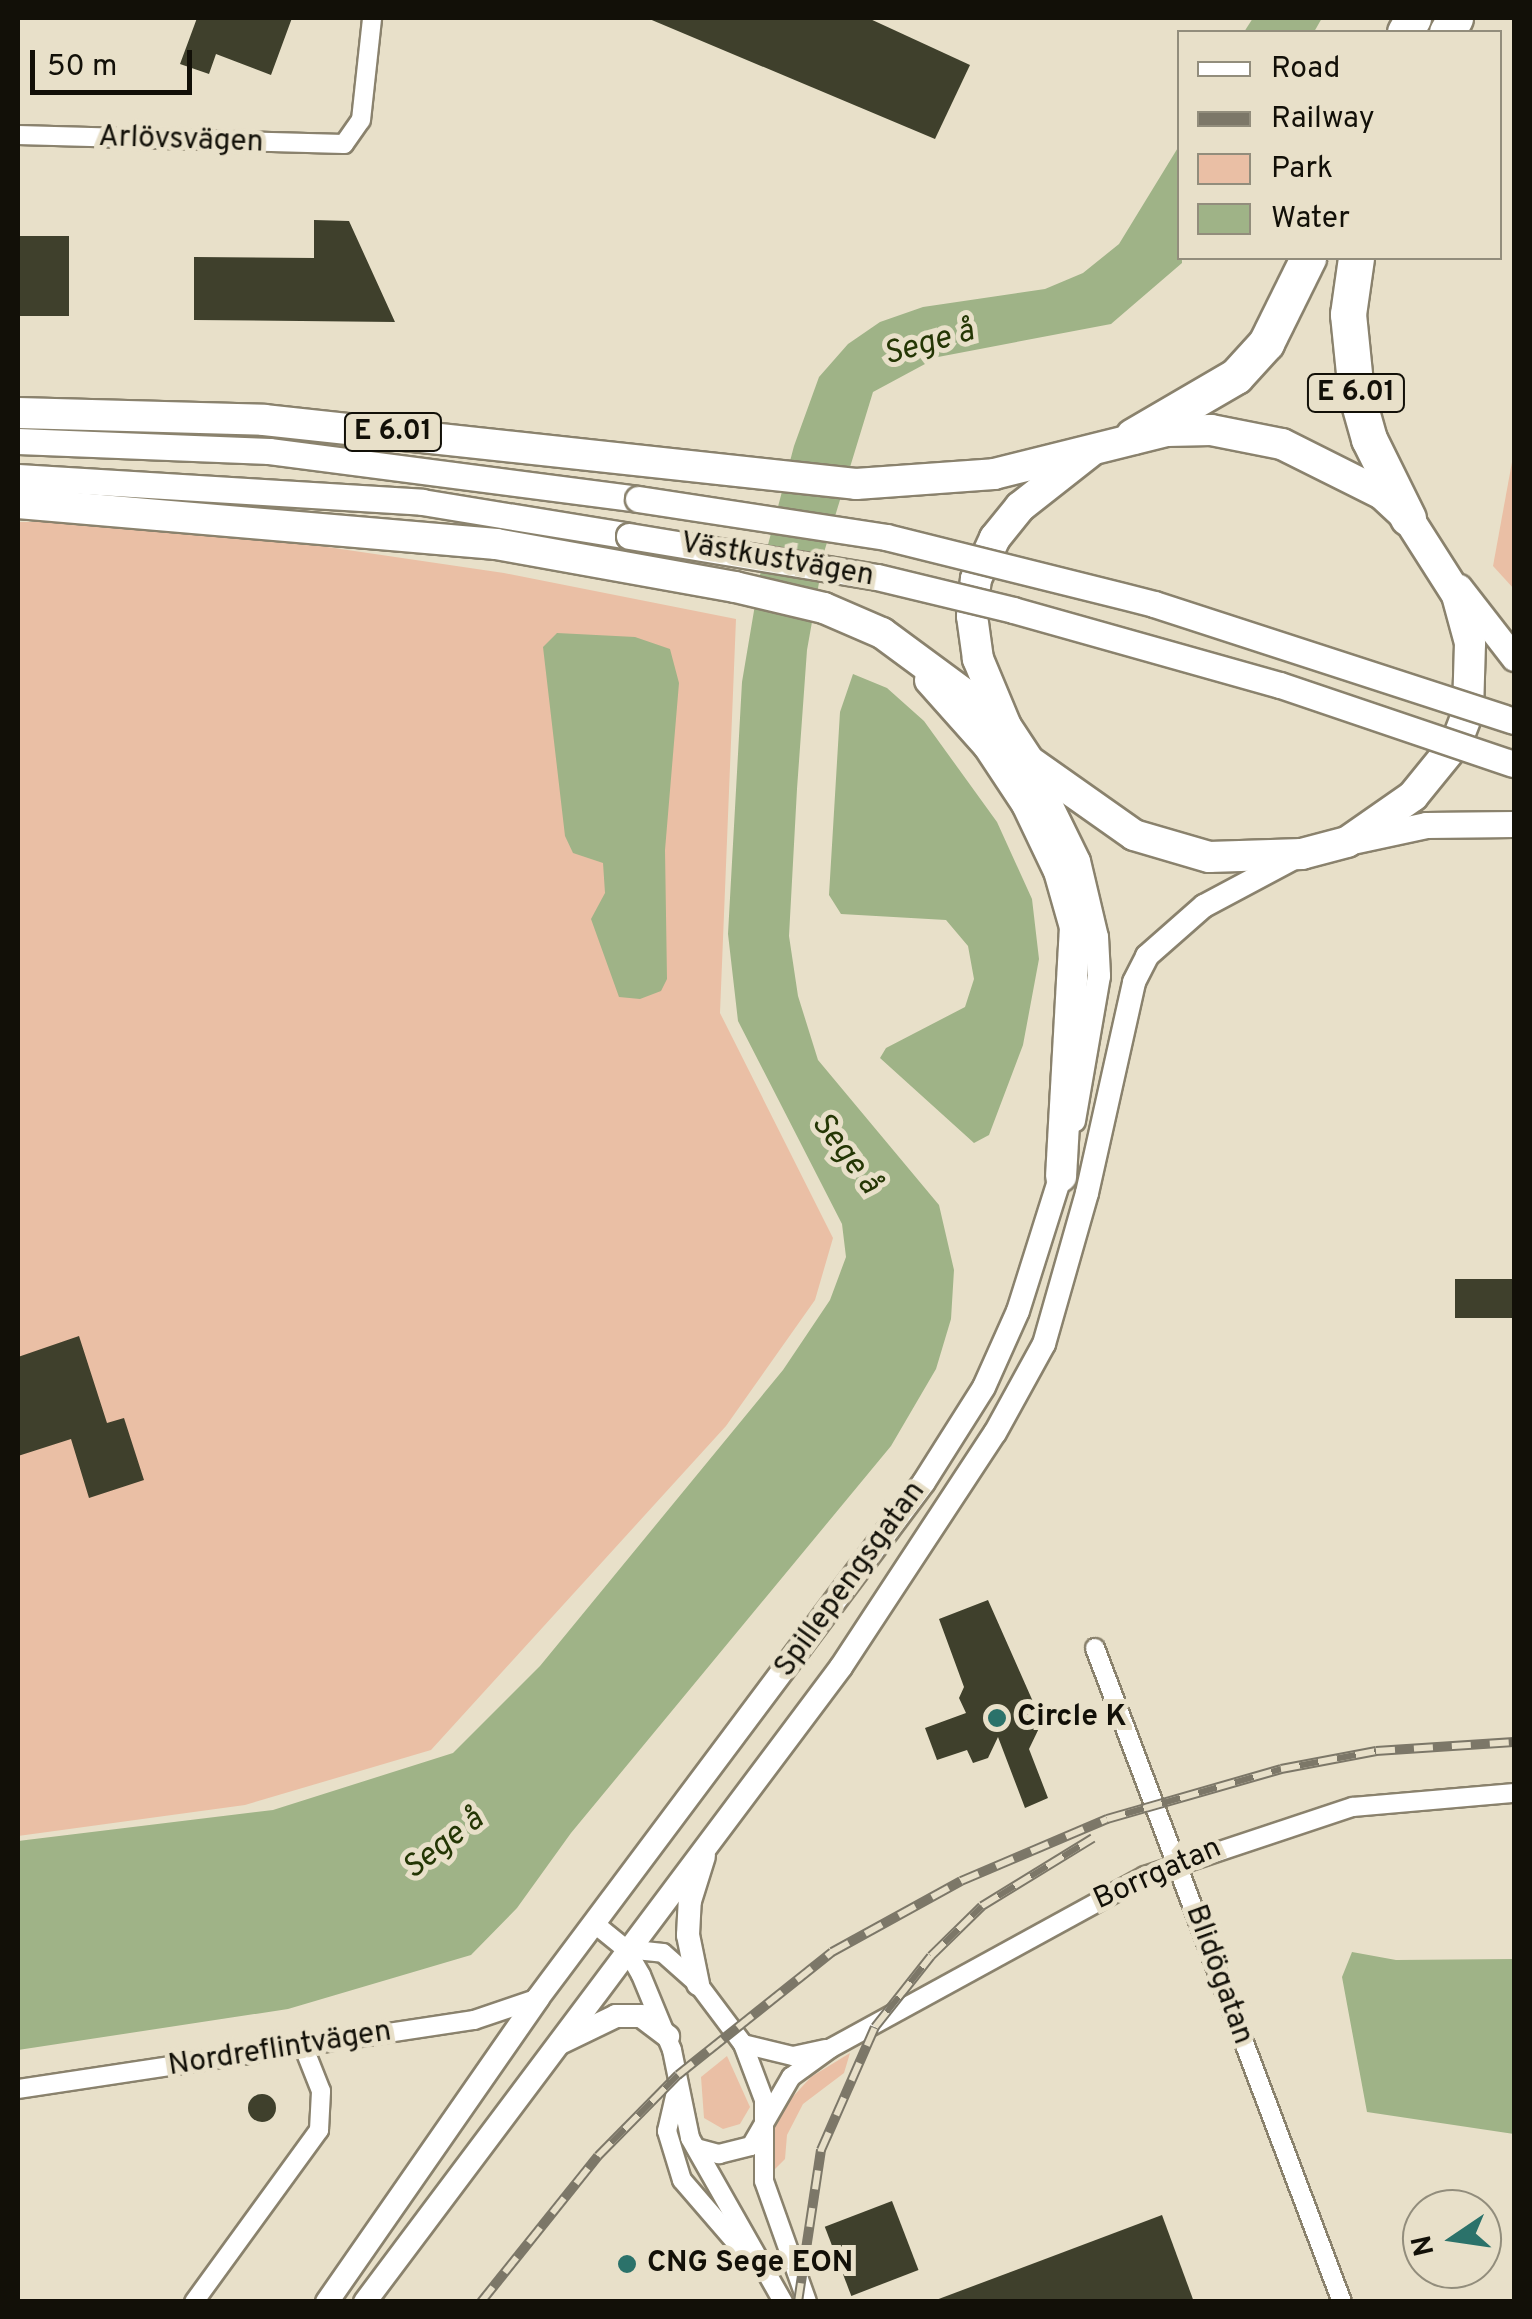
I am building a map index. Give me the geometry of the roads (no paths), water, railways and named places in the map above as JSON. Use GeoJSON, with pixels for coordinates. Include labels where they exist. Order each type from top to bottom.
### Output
{"type":"FeatureCollection","features":[{"type":"Feature","properties":{"kind":"highway"},"geometry":{"type":"LineString","coordinates":[[1133,436],[1211,430],[1282,444],[1351,473],[1408,518],[1457,595],[1470,643],[1468,712],[1436,773],[1389,817],[1348,842],[1302,854],[1209,857],[1163,847],[1100,816],[1030,762],[1006,726],[978,659],[972,616],[976,579],[995,538],[1020,507],[1090,452],[1133,436],[1236,376],[1266,343],[1307,260]]}},
{"type":"Feature","properties":{"kind":"highway","name":"E 6.01"},"geometry":{"type":"LineString","coordinates":[[1356,260],[1348,314],[1356,393],[1369,440],[1408,518]]}},
{"type":"Feature","properties":{"kind":"highway","name":"E 6.01"},"geometry":{"type":"LineString","coordinates":[[18,413],[264,420],[551,446],[767,476],[856,484],[951,480],[1090,452]]}},
{"type":"Feature","properties":{"kind":"highway"},"geometry":{"type":"LineString","coordinates":[[18,502],[496,544],[735,587],[824,608],[882,632],[943,672],[1006,726]]}},
{"type":"Feature","properties":{"kind":"highway"},"geometry":{"type":"LineString","coordinates":[[882,632],[988,745],[1028,804],[1059,870],[1075,927],[1061,1176]]}},
{"type":"Feature","properties":{"kind":"main road","name":"Västkustvägen"},"geometry":{"type":"LineString","coordinates":[[18,441],[269,451],[638,498],[886,537],[1154,604],[1514,721]]}},
{"type":"Feature","properties":{"kind":"main road","name":"Västkustvägen"},"geometry":{"type":"LineString","coordinates":[[18,477],[386,498],[877,577],[1013,610],[1280,685],[1514,764]]}},
{"type":"Feature","properties":{"kind":"main road"},"geometry":{"type":"LineString","coordinates":[[1438,562],[1514,658]]}},
{"type":"Feature","properties":{"kind":"main road"},"geometry":{"type":"LineString","coordinates":[[1348,842],[1426,825],[1514,824]]}},
{"type":"Feature","properties":{"kind":"street","name":"Arlövsvägen"},"geometry":{"type":"LineString","coordinates":[[18,135],[344,144],[361,120],[372,18]]}},
{"type":"Feature","properties":{"kind":"street","name":"Spillepengsgatan"},"geometry":{"type":"LineString","coordinates":[[327,2302],[538,1998],[837,1603],[974,1403],[1018,1312],[1061,1176],[1088,1065],[1097,937],[1080,861],[1030,762]]}},
{"type":"Feature","properties":{"kind":"street","name":"Spillepengsgatan"},"geometry":{"type":"LineString","coordinates":[[366,2302],[905,1575],[1044,1344],[1087,1193],[1134,982],[1147,956],[1204,906],[1302,854]]}},
{"type":"Feature","properties":{"kind":"street","name":"Blidögatan"},"geometry":{"type":"LineString","coordinates":[[1095,1648],[1342,2302]]}},
{"type":"Feature","properties":{"kind":"street","name":"Borrgatan"},"geometry":{"type":"LineString","coordinates":[[696,2148],[738,2152],[752,2146],[791,2078],[831,2048],[1176,1863],[1353,1806],[1514,1793]]}},
{"type":"Feature","properties":{"kind":"street"},"geometry":{"type":"LineString","coordinates":[[698,1984],[688,1936],[690,1901],[710,1837]]}},
{"type":"Feature","properties":{"kind":"street"},"geometry":{"type":"LineString","coordinates":[[595,1924],[626,1948],[668,2036],[696,2148],[783,2302]]}},
{"type":"Feature","properties":{"kind":"street"},"geometry":{"type":"LineString","coordinates":[[626,1948],[663,1953],[698,1984],[744,2044],[760,2078],[764,2181],[807,2302]]}},
{"type":"Feature","properties":{"kind":"street","name":"Nordreflintvägen"},"geometry":{"type":"LineString","coordinates":[[18,2089],[304,2048],[510,2013],[538,1998]]}},
{"type":"Feature","properties":{"kind":"street"},"geometry":{"type":"LineString","coordinates":[[556,2044],[616,2016],[642,2016],[668,2036]]}},
{"type":"Feature","properties":{"kind":"street","name":"Borrgatan"},"geometry":{"type":"LineString","coordinates":[[744,2044],[793,2056],[831,2048]]}},
{"type":"Feature","properties":{"kind":"street"},"geometry":{"type":"LineString","coordinates":[[194,2302],[319,2130],[321,2091],[304,2048]]}},
{"type":"Feature","properties":{"kind":"street"},"geometry":{"type":"LineString","coordinates":[[679,2082],[667,2131],[682,2180],[762,2270]]}},
{"type":"Feature","properties":{"kind":"water"},"geometry":{"type":"Polygon","coordinates":[[[1253,18],[1322,18],[1315,30],[1245,30],[1253,18]]]}},
{"type":"Feature","properties":{"kind":"water","name":"Sege å"},"geometry":{"type":"Polygon","coordinates":[[[1177,149],[1177,260],[1182,263],[1111,324],[938,357],[873,392],[825,549],[807,650],[797,789],[789,936],[798,996],[818,1060],[939,1205],[954,1270],[951,1319],[936,1369],[891,1446],[571,1833],[517,1908],[471,1955],[288,2009],[18,2050],[18,1841],[273,1810],[453,1753],[540,1666],[783,1370],[830,1300],[846,1257],[842,1224],[738,1021],[728,934],[742,682],[760,575],[794,446],[819,377],[848,344],[880,322],[923,307],[1045,289],[1083,273],[1119,244],[1177,149]]]}},
{"type":"Feature","properties":{"kind":"water"},"geometry":{"type":"Polygon","coordinates":[[[557,633],[635,637],[670,649],[679,683],[665,850],[667,979],[661,991],[640,999],[619,997],[591,919],[605,893],[603,863],[573,853],[565,836],[543,647],[557,633]]]}},
{"type":"Feature","properties":{"kind":"water"},"geometry":{"type":"Polygon","coordinates":[[[853,674],[887,688],[924,721],[997,822],[1032,899],[1039,959],[1023,1045],[989,1135],[974,1143],[880,1058],[886,1048],[965,1007],[974,979],[968,946],[946,920],[841,914],[829,895],[840,712],[853,674]]]}},
{"type":"Feature","properties":{"kind":"water"},"geometry":{"type":"Polygon","coordinates":[[[1352,1952],[1396,1960],[1514,1959],[1514,2134],[1367,2112],[1342,1977],[1352,1952]]]}},
{"type":"Feature","properties":{"kind":"railway"},"geometry":{"type":"LineString","coordinates":[[481,2302],[598,2156],[678,2075],[832,1952],[961,1881],[1107,1819],[1281,1769],[1376,1751],[1514,1742]]}},
{"type":"Feature","properties":{"kind":"railway"},"geometry":{"type":"LineString","coordinates":[[798,2302],[821,2150],[875,2027],[931,1956],[982,1906],[1093,1838]]}},
{"type":"Feature","properties":{"kind":"place","name":"Circle K"},"geometry":{"type":"Point","coordinates":[997,1718]}},
{"type":"Feature","properties":{"kind":"place","name":"CNG Sege EON"},"geometry":{"type":"Point","coordinates":[627,2264]}}]}
